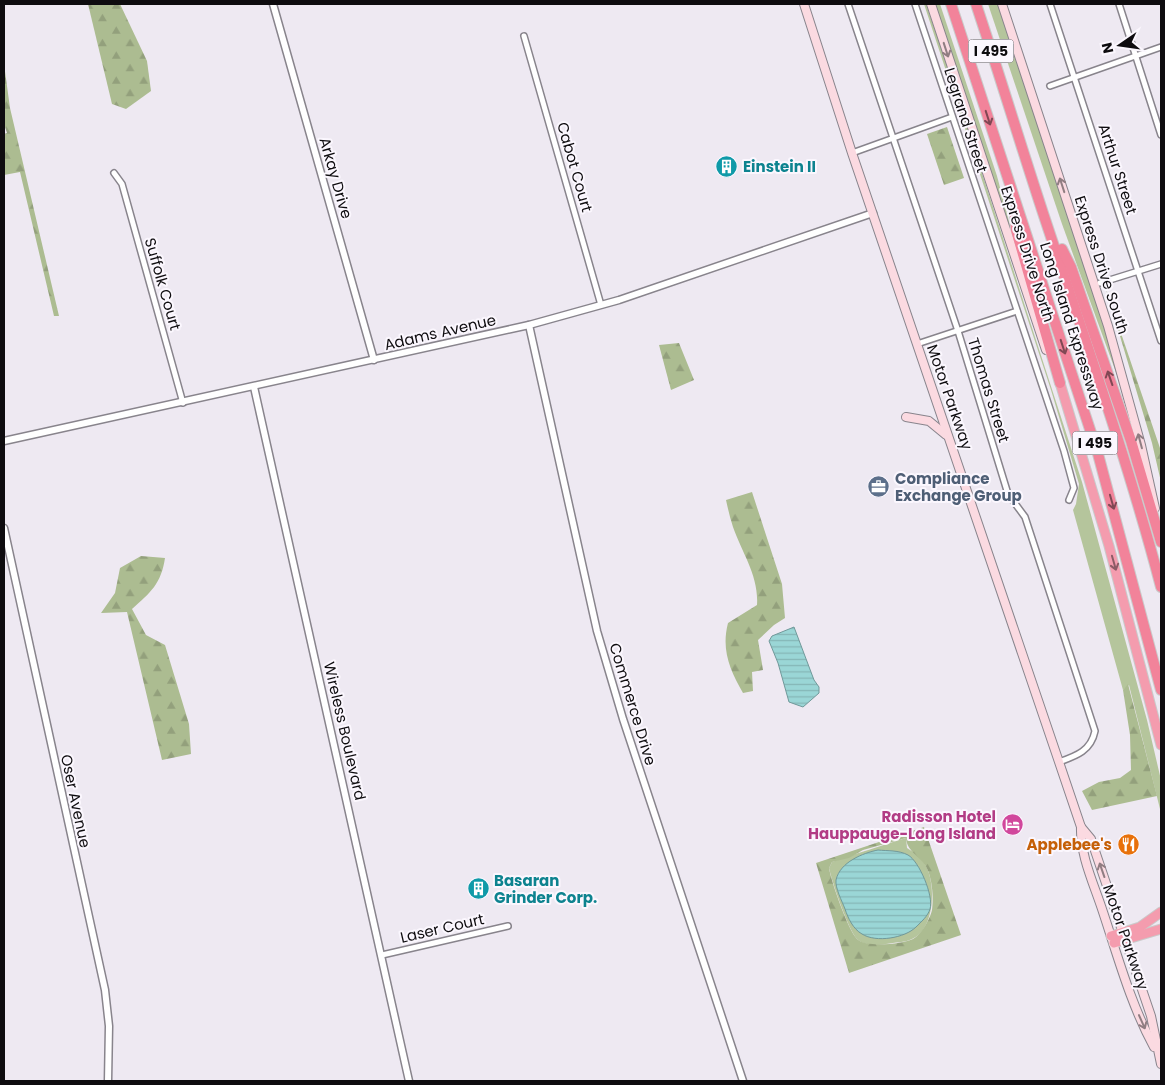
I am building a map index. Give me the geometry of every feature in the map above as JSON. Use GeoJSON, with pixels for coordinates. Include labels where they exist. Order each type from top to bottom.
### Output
{"type":"FeatureCollection","features":[{"type":"Feature","properties":{"kind":"highway","name":"Long Island Expressway"},"geometry":{"type":"LineString","coordinates":[[952,4],[1014,201],[1098,454],[1161,690]]}},
{"type":"Feature","properties":{"kind":"highway","name":"Long Island Expressway"},"geometry":{"type":"LineString","coordinates":[[976,4],[1072,295],[1148,537],[1161,587]]}},
{"type":"Feature","properties":{"kind":"highway"},"geometry":{"type":"LineString","coordinates":[[1014,201],[1016,230],[1060,383]]}},
{"type":"Feature","properties":{"kind":"highway"},"geometry":{"type":"LineString","coordinates":[[1044,214],[1071,267],[1132,441],[1161,541]]}},
{"type":"Feature","properties":{"kind":"highway","name":"Express Drive North"},"geometry":{"type":"LineString","coordinates":[[1060,383],[1109,546],[1161,745]]}},
{"type":"Feature","properties":{"kind":"highway"},"geometry":{"type":"LineString","coordinates":[[1124,936],[1161,912]]}},
{"type":"Feature","properties":{"kind":"highway"},"geometry":{"type":"LineString","coordinates":[[1112,940],[1161,929]]}},
{"type":"Feature","properties":{"kind":"main road","name":"Motor Parkway"},"geometry":{"type":"LineString","coordinates":[[804,4],[852,153],[1081,827],[1081,844],[1112,940],[1141,1022],[1158,1053]]}},
{"type":"Feature","properties":{"kind":"main road","name":"Express Drive North"},"geometry":{"type":"LineString","coordinates":[[931,4],[1036,324],[1060,383]]}},
{"type":"Feature","properties":{"kind":"main road","name":"Express Drive South"},"geometry":{"type":"LineString","coordinates":[[1002,4],[1114,345],[1146,464],[1161,541]]}},
{"type":"Feature","properties":{"kind":"main road"},"geometry":{"type":"LineString","coordinates":[[906,417],[929,421],[949,437]]}},
{"type":"Feature","properties":{"kind":"main road","name":"Motor Parkway"},"geometry":{"type":"LineString","coordinates":[[1081,827],[1091,839],[1152,1016],[1161,1064]]}},
{"type":"Feature","properties":{"kind":"street","name":"Arkay Drive"},"geometry":{"type":"LineString","coordinates":[[273,4],[374,360]]}},
{"type":"Feature","properties":{"kind":"street","name":"Thomas Street"},"geometry":{"type":"LineString","coordinates":[[848,4],[958,331],[1008,494],[1025,517],[1095,731],[1091,745],[1084,751],[1058,762]]}},
{"type":"Feature","properties":{"kind":"street","name":"Legrand Street"},"geometry":{"type":"LineString","coordinates":[[915,4],[1064,451],[1074,488],[1068,500]]}},
{"type":"Feature","properties":{"kind":"street","name":"Arthur Street"},"geometry":{"type":"LineString","coordinates":[[1050,4],[1161,341]]}},
{"type":"Feature","properties":{"kind":"street"},"geometry":{"type":"LineString","coordinates":[[1119,4],[1161,135]]}},
{"type":"Feature","properties":{"kind":"street","name":"Cabot Court"},"geometry":{"type":"LineString","coordinates":[[524,36],[601,305]]}},
{"type":"Feature","properties":{"kind":"street"},"geometry":{"type":"LineString","coordinates":[[1050,86],[1161,47]]}},
{"type":"Feature","properties":{"kind":"street"},"geometry":{"type":"LineString","coordinates":[[852,153],[952,117]]}},
{"type":"Feature","properties":{"kind":"street","name":"Suffolk Court"},"geometry":{"type":"LineString","coordinates":[[114,173],[122,184],[184,403]]}},
{"type":"Feature","properties":{"kind":"street","name":"Adams Avenue"},"geometry":{"type":"LineString","coordinates":[[4,441],[184,403],[529,325],[601,305],[873,214]]}},
{"type":"Feature","properties":{"kind":"street"},"geometry":{"type":"LineString","coordinates":[[1100,282],[1161,264]]}},
{"type":"Feature","properties":{"kind":"street"},"geometry":{"type":"LineString","coordinates":[[917,344],[1017,311]]}},
{"type":"Feature","properties":{"kind":"street","name":"Commerce Drive"},"geometry":{"type":"LineString","coordinates":[[529,325],[597,631],[623,719],[742,1081]]}},
{"type":"Feature","properties":{"kind":"street","name":"Wireless Boulevard"},"geometry":{"type":"LineString","coordinates":[[254,387],[409,1081]]}},
{"type":"Feature","properties":{"kind":"street","name":"Oser Avenue"},"geometry":{"type":"LineString","coordinates":[[4,528],[105,990],[109,1026],[108,1081]]}},
{"type":"Feature","properties":{"kind":"street","name":"Laser Court"},"geometry":{"type":"LineString","coordinates":[[382,955],[508,926]]}},
{"type":"Feature","properties":{"kind":"green space"},"geometry":{"type":"Polygon","coordinates":[[[88,4],[120,4],[147,61],[151,91],[126,109],[112,104],[88,4]]]}},
{"type":"Feature","properties":{"kind":"green space"},"geometry":{"type":"Polygon","coordinates":[[[924,4],[926,4],[946,62],[1082,482],[1147,720],[1161,780],[1161,813],[1129,685],[1123,690],[1073,510],[1076,504],[1079,484],[1051,390],[924,4]]]}},
{"type":"Feature","properties":{"kind":"green space"},"geometry":{"type":"Polygon","coordinates":[[[935,4],[940,4],[997,176],[1016,248],[935,4]]]}},
{"type":"Feature","properties":{"kind":"green space"},"geometry":{"type":"Polygon","coordinates":[[[988,4],[999,4],[1103,321],[1118,378],[1062,224],[988,4]]]}},
{"type":"Feature","properties":{"kind":"green space"},"geometry":{"type":"Polygon","coordinates":[[[4,64],[10,108],[59,316],[54,316],[20,172],[4,175],[4,134],[7,133],[4,124],[4,64]]]}},
{"type":"Feature","properties":{"kind":"green space"},"geometry":{"type":"Polygon","coordinates":[[[947,127],[964,178],[944,185],[927,134],[947,127]]]}},
{"type":"Feature","properties":{"kind":"green space"},"geometry":{"type":"Polygon","coordinates":[[[1105,286],[1161,451],[1161,482],[1152,443],[1105,286]]]}},
{"type":"Feature","properties":{"kind":"green space"},"geometry":{"type":"Polygon","coordinates":[[[679,343],[694,380],[671,390],[659,345],[679,343]]]}},
{"type":"Feature","properties":{"kind":"green space"},"geometry":{"type":"Polygon","coordinates":[[[752,492],[782,584],[785,618],[774,625],[758,640],[763,670],[752,672],[753,691],[743,693],[728,660],[726,633],[728,623],[757,605],[757,594],[753,574],[733,527],[726,500],[752,492]]]}},
{"type":"Feature","properties":{"kind":"green space"},"geometry":{"type":"Polygon","coordinates":[[[141,556],[165,558],[158,581],[145,598],[132,609],[146,635],[165,645],[189,724],[191,754],[162,760],[127,612],[101,613],[115,593],[120,568],[141,556]]]}},
{"type":"Feature","properties":{"kind":"green space"},"geometry":{"type":"Polygon","coordinates":[[[1128,684],[1157,796],[1092,810],[1082,791],[1099,782],[1120,778],[1131,770],[1130,735],[1123,690],[1128,684]]]}},
{"type":"Feature","properties":{"kind":"green space"},"geometry":{"type":"Polygon","coordinates":[[[924,827],[961,935],[849,973],[816,863],[924,827]],[[906,838],[863,850],[849,858],[832,862],[829,868],[836,894],[853,934],[862,942],[868,944],[893,944],[908,941],[919,934],[929,918],[933,899],[929,875],[925,865],[911,850],[906,838]]]}},
{"type":"Feature","properties":{"kind":"green space"},"geometry":{"type":"Polygon","coordinates":[[[906,838],[907,848],[922,861],[929,874],[932,895],[929,917],[920,934],[912,939],[879,945],[863,943],[857,939],[849,926],[829,868],[832,862],[906,838]]]}},
{"type":"Feature","properties":{"kind":"water"},"geometry":{"type":"Polygon","coordinates":[[[794,627],[814,680],[819,687],[819,693],[803,707],[789,702],[778,663],[769,641],[772,636],[794,627]]]}},
{"type":"Feature","properties":{"kind":"water"},"geometry":{"type":"Polygon","coordinates":[[[878,850],[901,852],[908,855],[917,864],[925,879],[931,903],[928,914],[911,931],[882,939],[862,934],[851,923],[836,883],[838,874],[847,863],[866,853],[878,850]]]}},
{"type":"Feature","properties":{"kind":"place","name":"Einstein II"},"geometry":{"type":"Point","coordinates":[727,166]}},
{"type":"Feature","properties":{"kind":"place","name":"Compliance Exchange Group"},"geometry":{"type":"Point","coordinates":[879,487]}},
{"type":"Feature","properties":{"kind":"place","name":"Radisson Hotel Hauppauge-Long Island"},"geometry":{"type":"Point","coordinates":[1012,825]}},
{"type":"Feature","properties":{"kind":"place","name":"Applebee's"},"geometry":{"type":"Point","coordinates":[1128,844]}},
{"type":"Feature","properties":{"kind":"place","name":"Basaran Grinder Corp."},"geometry":{"type":"Point","coordinates":[478,889]}}]}
